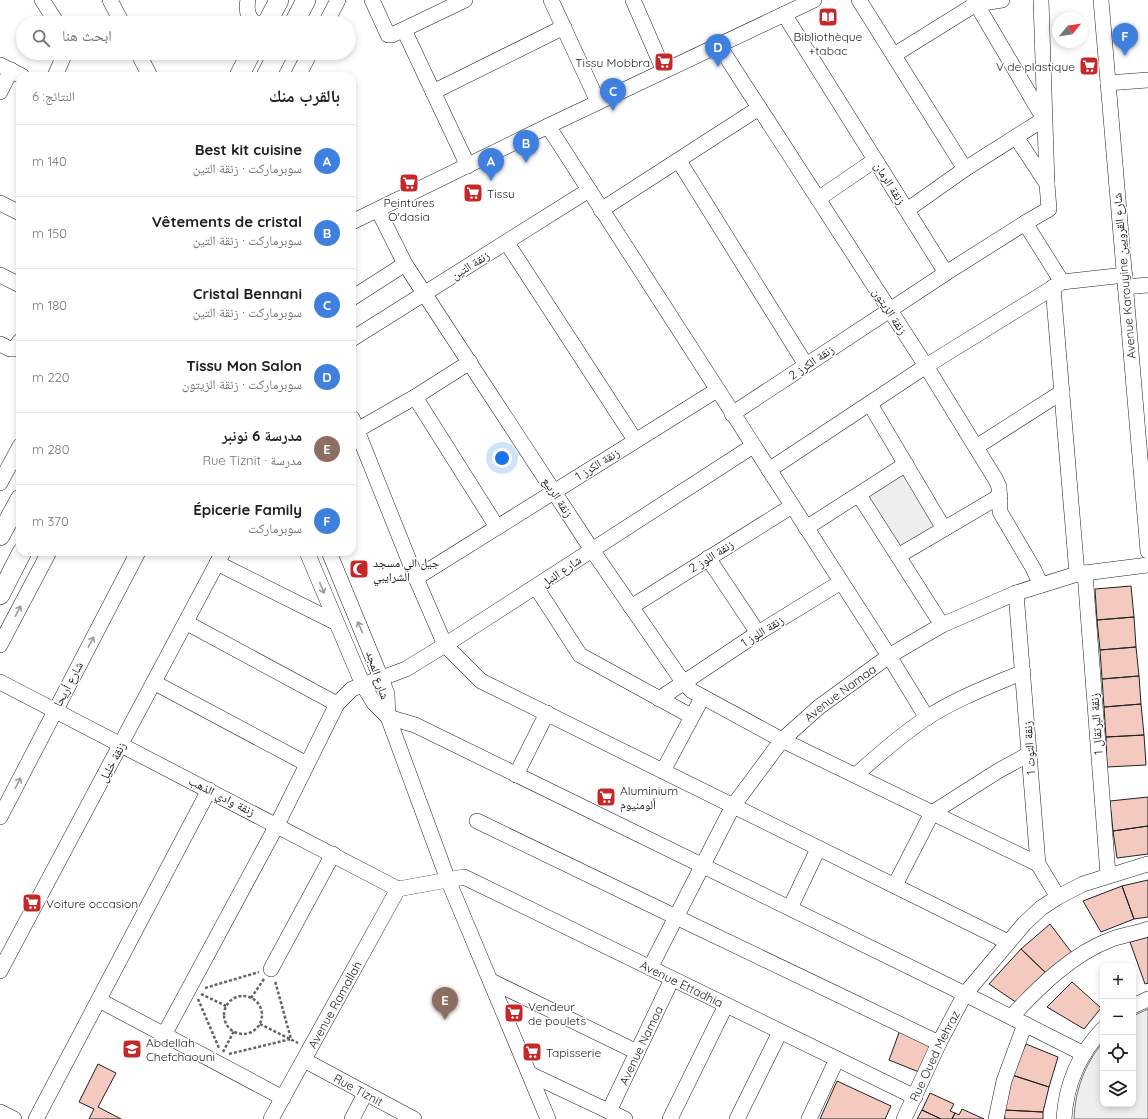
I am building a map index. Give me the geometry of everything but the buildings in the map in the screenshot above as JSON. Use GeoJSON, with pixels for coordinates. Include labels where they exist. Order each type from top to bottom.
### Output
{"type":"FeatureCollection","features":[{"type":"Feature","properties":{"kind":"main road"},"geometry":{"type":"LineString","coordinates":[[271,16],[279,0]]}},
{"type":"Feature","properties":{"kind":"main road"},"geometry":{"type":"LineString","coordinates":[[298,16],[306,0]]}},
{"type":"Feature","properties":{"kind":"main road"},"geometry":{"type":"LineString","coordinates":[[241,72],[247,60]]}},
{"type":"Feature","properties":{"kind":"main road"},"geometry":{"type":"LineString","coordinates":[[268,72],[274,60]]}},
{"type":"Feature","properties":{"kind":"main road"},"geometry":{"type":"LineString","coordinates":[[0,536],[16,506]]}},
{"type":"Feature","properties":{"kind":"main road"},"geometry":{"type":"LineString","coordinates":[[0,595],[20,556]]}},
{"type":"Feature","properties":{"kind":"street"},"geometry":{"type":"LineString","coordinates":[[42,0],[52,16]]}},
{"type":"Feature","properties":{"kind":"street"},"geometry":{"type":"LineString","coordinates":[[110,0],[118,16]]}},
{"type":"Feature","properties":{"kind":"street"},"geometry":{"type":"LineString","coordinates":[[248,0],[246,7],[250,16]]}},
{"type":"Feature","properties":{"kind":"street"},"geometry":{"type":"LineString","coordinates":[[330,16],[338,0]]}},
{"type":"Feature","properties":{"kind":"street"},"geometry":{"type":"LineString","coordinates":[[372,0],[388,36],[404,30],[466,0]]}},
{"type":"Feature","properties":{"kind":"street"},"geometry":{"type":"LineString","coordinates":[[551,0],[598,102]]}},
{"type":"Feature","properties":{"kind":"street"},"geometry":{"type":"LineString","coordinates":[[633,0],[664,71]]}},
{"type":"Feature","properties":{"kind":"street"},"geometry":{"type":"LineString","coordinates":[[859,0],[965,169]]}},
{"type":"Feature","properties":{"kind":"street"},"geometry":{"type":"LineString","coordinates":[[894,55],[975,2],[1002,0]]}},
{"type":"Feature","properties":{"kind":"street"},"geometry":{"type":"LineString","coordinates":[[946,273],[1049,209],[1044,119],[1041,0]]}},
{"type":"Feature","properties":{"kind":"street","name":"Avenue Karouyine شارع القرويين"},"geometry":{"type":"LineString","coordinates":[[1101,0],[1148,551]]}},
{"type":"Feature","properties":{"kind":"street"},"geometry":{"type":"LineString","coordinates":[[356,220],[718,44],[784,14],[805,2]]}},
{"type":"Feature","properties":{"kind":"street"},"geometry":{"type":"LineString","coordinates":[[975,2],[1044,119]]}},
{"type":"Feature","properties":{"kind":"street","name":"زنقة الرمان"},"geometry":{"type":"LineString","coordinates":[[784,14],[946,273]]}},
{"type":"Feature","properties":{"kind":"street"},"geometry":{"type":"LineString","coordinates":[[433,92],[564,27]]}},
{"type":"Feature","properties":{"kind":"street"},"geometry":{"type":"LineString","coordinates":[[404,30],[468,166]]}},
{"type":"Feature","properties":{"kind":"street","name":"زنقة الزيتون"},"geometry":{"type":"LineString","coordinates":[[718,44],[926,366],[996,480],[1000,496],[1000,512],[1033,568],[1041,585]]}},
{"type":"Feature","properties":{"kind":"street"},"geometry":{"type":"LineString","coordinates":[[57,72],[62,60]]}},
{"type":"Feature","properties":{"kind":"street"},"geometry":{"type":"LineString","coordinates":[[142,60],[148,72]]}},
{"type":"Feature","properties":{"kind":"street"},"geometry":{"type":"LineString","coordinates":[[300,72],[306,60]]}},
{"type":"Feature","properties":{"kind":"street"},"geometry":{"type":"LineString","coordinates":[[0,92],[11,70]]}},
{"type":"Feature","properties":{"kind":"street"},"geometry":{"type":"LineString","coordinates":[[1108,82],[1148,80]]}},
{"type":"Feature","properties":{"kind":"street"},"geometry":{"type":"LineString","coordinates":[[601,210],[759,108]]}},
{"type":"Feature","properties":{"kind":"street"},"geometry":{"type":"LineString","coordinates":[[906,210],[965,169],[1044,119]]}},
{"type":"Feature","properties":{"kind":"street"},"geometry":{"type":"LineString","coordinates":[[548,126],[889,656],[927,718]]}},
{"type":"Feature","properties":{"kind":"street"},"geometry":{"type":"LineString","coordinates":[[1016,137],[1047,184]]}},
{"type":"Feature","properties":{"kind":"street"},"geometry":{"type":"LineString","coordinates":[[818,200],[875,160]]}},
{"type":"Feature","properties":{"kind":"street"},"geometry":{"type":"LineString","coordinates":[[678,161],[806,365]]}},
{"type":"Feature","properties":{"kind":"street","name":"زنقة التين"},"geometry":{"type":"LineString","coordinates":[[356,336],[588,190]]}},
{"type":"Feature","properties":{"kind":"street"},"geometry":{"type":"LineString","coordinates":[[0,203],[16,210]]}},
{"type":"Feature","properties":{"kind":"street","name":"زنقة الربيع"},"geometry":{"type":"LineString","coordinates":[[378,210],[405,264],[592,550],[683,682],[702,698],[782,740],[1038,864]]}},
{"type":"Feature","properties":{"kind":"street"},"geometry":{"type":"LineString","coordinates":[[1025,224],[1058,285]]}},
{"type":"Feature","properties":{"kind":"street"},"geometry":{"type":"LineString","coordinates":[[507,242],[635,440]]}},
{"type":"Feature","properties":{"kind":"street"},"geometry":{"type":"LineString","coordinates":[[356,294],[405,264]]}},
{"type":"Feature","properties":{"kind":"street","name":"زنقة الكرز 2"},"geometry":{"type":"LineString","coordinates":[[732,414],[946,273]]}},
{"type":"Feature","properties":{"kind":"street"},"geometry":{"type":"LineString","coordinates":[[0,275],[16,283]]}},
{"type":"Feature","properties":{"kind":"street"},"geometry":{"type":"LineString","coordinates":[[769,470],[926,366],[1058,285],[1125,281],[1148,285]]}},
{"type":"Feature","properties":{"kind":"street","name":"زنقة البرتقال 1"},"geometry":{"type":"LineString","coordinates":[[1058,285],[1062,392],[1081,574],[1108,875]]}},
{"type":"Feature","properties":{"kind":"street"},"geometry":{"type":"LineString","coordinates":[[0,344],[14,349],[16,346]]}},
{"type":"Feature","properties":{"kind":"street"},"geometry":{"type":"LineString","coordinates":[[356,426],[415,397],[470,362]]}},
{"type":"Feature","properties":{"kind":"street","name":"زنقة الكرز 1"},"geometry":{"type":"LineString","coordinates":[[416,578],[717,390]]}},
{"type":"Feature","properties":{"kind":"street"},"geometry":{"type":"LineString","coordinates":[[976,447],[1062,392]]}},
{"type":"Feature","properties":{"kind":"street"},"geometry":{"type":"LineString","coordinates":[[415,397],[497,527]]}},
{"type":"Feature","properties":{"kind":"street"},"geometry":{"type":"LineString","coordinates":[[870,404],[944,529]]}},
{"type":"Feature","properties":{"kind":"street"},"geometry":{"type":"LineString","coordinates":[[356,432],[445,645],[481,681],[1008,942]]}},
{"type":"Feature","properties":{"kind":"street","name":"شارع النبل"},"geometry":{"type":"LineString","coordinates":[[164,1035],[192,989],[277,825],[337,704],[352,689],[406,669],[536,587],[753,446]]}},
{"type":"Feature","properties":{"kind":"street"},"geometry":{"type":"LineString","coordinates":[[0,481],[16,453]]}},
{"type":"Feature","properties":{"kind":"street"},"geometry":{"type":"LineString","coordinates":[[806,528],[906,464]]}},
{"type":"Feature","properties":{"kind":"street"},"geometry":{"type":"LineString","coordinates":[[859,495],[942,625]]}},
{"type":"Feature","properties":{"kind":"street"},"geometry":{"type":"LineString","coordinates":[[898,556],[1000,496]]}},
{"type":"Feature","properties":{"kind":"street","name":"زنقة اللوز 2"},"geometry":{"type":"LineString","coordinates":[[631,607],[792,506]]}},
{"type":"Feature","properties":{"kind":"street"},"geometry":{"type":"LineString","coordinates":[[0,645],[47,556]]}},
{"type":"Feature","properties":{"kind":"street","name":"شارع أريحا"},"geometry":{"type":"LineString","coordinates":[[0,817],[136,556]]}},
{"type":"Feature","properties":{"kind":"street","name":"شارع المجد"},"geometry":{"type":"LineString","coordinates":[[309,556],[363,685],[374,703],[388,717]]}},
{"type":"Feature","properties":{"kind":"street","name":"شارع المجد"},"geometry":{"type":"LineString","coordinates":[[331,556],[381,678],[386,694],[388,717]]}},
{"type":"Feature","properties":{"kind":"street"},"geometry":{"type":"LineString","coordinates":[[220,557],[336,622]]}},
{"type":"Feature","properties":{"kind":"street","name":"زنقة خليل"},"geometry":{"type":"LineString","coordinates":[[0,970],[187,623],[220,557]]}},
{"type":"Feature","properties":{"kind":"street"},"geometry":{"type":"LineString","coordinates":[[708,558],[758,633]]}},
{"type":"Feature","properties":{"kind":"street","name":"Avenue Namaa"},"geometry":{"type":"LineString","coordinates":[[650,968],[701,865],[733,806],[782,740],[819,707],[889,656],[942,625],[1016,593],[1041,585],[1081,574],[1148,564]]}},
{"type":"Feature","properties":{"kind":"street","name":"زنقة اللوز 1"},"geometry":{"type":"LineString","coordinates":[[659,699],[758,633],[841,582]]}},
{"type":"Feature","properties":{"kind":"street"},"geometry":{"type":"LineString","coordinates":[[536,587],[580,655],[691,716]]}},
{"type":"Feature","properties":{"kind":"street","name":"زنقة التوت 1"},"geometry":{"type":"LineString","coordinates":[[1016,593],[1038,864],[1058,897]]}},
{"type":"Feature","properties":{"kind":"street"},"geometry":{"type":"LineString","coordinates":[[187,623],[337,704]]}},
{"type":"Feature","properties":{"kind":"street"},"geometry":{"type":"LineString","coordinates":[[856,775],[889,745],[927,718],[976,692],[1023,672]]}},
{"type":"Feature","properties":{"kind":"street","name":"زنقة وادي الذهب"},"geometry":{"type":"LineString","coordinates":[[0,682],[398,889]]}},
{"type":"Feature","properties":{"kind":"street"},"geometry":{"type":"LineString","coordinates":[[155,683],[307,764]]}},
{"type":"Feature","properties":{"kind":"street"},"geometry":{"type":"LineString","coordinates":[[663,771],[691,716],[702,698]]}},
{"type":"Feature","properties":{"kind":"street"},"geometry":{"type":"LineString","coordinates":[[516,775],[547,713]]}},
{"type":"Feature","properties":{"kind":"street"},"geometry":{"type":"LineString","coordinates":[[388,717],[415,725],[965,994],[1084,1054]]}},
{"type":"Feature","properties":{"kind":"street"},"geometry":{"type":"LineString","coordinates":[[388,717],[448,880],[548,1119]]}},
{"type":"Feature","properties":{"kind":"street"},"geometry":{"type":"LineString","coordinates":[[895,886],[932,813],[976,784],[1029,754]]}},
{"type":"Feature","properties":{"kind":"street"},"geometry":{"type":"LineString","coordinates":[[36,1119],[209,790]]}},
{"type":"Feature","properties":{"kind":"street"},"geometry":{"type":"LineString","coordinates":[[477,821],[939,1042]]}},
{"type":"Feature","properties":{"kind":"street"},"geometry":{"type":"LineString","coordinates":[[790,908],[818,849]]}},
{"type":"Feature","properties":{"kind":"street"},"geometry":{"type":"LineString","coordinates":[[271,968],[333,854]]}},
{"type":"Feature","properties":{"kind":"street","name":"Rue Oued Mehraz"},"geometry":{"type":"LineString","coordinates":[[904,1119],[939,1042],[965,994],[1008,942],[1041,908],[1058,897],[1083,884],[1108,875],[1148,864]]}},
{"type":"Feature","properties":{"kind":"street","name":"Avenue Ettadhia"},"geometry":{"type":"LineString","coordinates":[[448,880],[464,877],[914,1097]]}},
{"type":"Feature","properties":{"kind":"street"},"geometry":{"type":"LineString","coordinates":[[398,889],[448,880]]}},
{"type":"Feature","properties":{"kind":"street","name":"Avenue Ramallah"},"geometry":{"type":"LineString","coordinates":[[271,1119],[398,889]]}},
{"type":"Feature","properties":{"kind":"street"},"geometry":{"type":"LineString","coordinates":[[1011,1017],[1039,987],[1068,964],[1112,939],[1148,929]]}},
{"type":"Feature","properties":{"kind":"street","name":"Avenue Namaa"},"geometry":{"type":"LineString","coordinates":[[609,1111],[672,979]]}},
{"type":"Feature","properties":{"kind":"street"},"geometry":{"type":"LineString","coordinates":[[491,981],[636,1052]]}},
{"type":"Feature","properties":{"kind":"street"},"geometry":{"type":"LineString","coordinates":[[1136,1005],[1148,999]]}},
{"type":"Feature","properties":{"kind":"street"},"geometry":{"type":"LineString","coordinates":[[99,1000],[282,1098]]}},
{"type":"Feature","properties":{"kind":"street"},"geometry":{"type":"LineString","coordinates":[[670,1119],[726,1005]]}},
{"type":"Feature","properties":{"kind":"street"},"geometry":{"type":"LineString","coordinates":[[996,1119],[1004,1081],[1025,1024]]}},
{"type":"Feature","properties":{"kind":"street"},"geometry":{"type":"LineString","coordinates":[[737,1119],[780,1032]]}},
{"type":"Feature","properties":{"kind":"street"},"geometry":{"type":"LineString","coordinates":[[1064,1119],[1069,1086],[1084,1054],[1100,1033]]}},
{"type":"Feature","properties":{"kind":"street","name":"Rue Tiznit"},"geometry":{"type":"LineString","coordinates":[[307,1055],[365,1094],[414,1119]]}},
{"type":"Feature","properties":{"kind":"street"},"geometry":{"type":"LineString","coordinates":[[809,1119],[837,1059]]}},
{"type":"Feature","properties":{"kind":"street"},"geometry":{"type":"LineString","coordinates":[[530,1074],[625,1119]]}},
{"type":"Feature","properties":{"kind":"street"},"geometry":{"type":"LineString","coordinates":[[352,1119],[365,1094]]}},
{"type":"Feature","properties":{"kind":"street"},"geometry":{"type":"LineString","coordinates":[[0,1112],[14,1119]]}},
{"type":"Feature","properties":{"kind":"path"},"geometry":{"type":"LineString","coordinates":[[192,989],[271,968]]}},
{"type":"Feature","properties":{"kind":"path"},"geometry":{"type":"LineString","coordinates":[[252,998],[271,968]]}},
{"type":"Feature","properties":{"kind":"path"},"geometry":{"type":"LineString","coordinates":[[271,968],[291,1039]]}},
{"type":"Feature","properties":{"kind":"path"},"geometry":{"type":"LineString","coordinates":[[192,989],[226,1006]]}},
{"type":"Feature","properties":{"kind":"path"},"geometry":{"type":"LineString","coordinates":[[192,989],[222,1055]]}},
{"type":"Feature","properties":{"kind":"path"},"geometry":{"type":"LineString","coordinates":[[240,996],[252,998],[260,1006],[262,1012],[260,1024],[251,1032],[234,1032],[229,1028],[224,1017],[226,1006],[229,1001],[240,996]]}},
{"type":"Feature","properties":{"kind":"path"},"geometry":{"type":"LineString","coordinates":[[260,1024],[291,1039],[307,1055]]}},
{"type":"Feature","properties":{"kind":"path"},"geometry":{"type":"LineString","coordinates":[[222,1055],[234,1032]]}},
{"type":"Feature","properties":{"kind":"path"},"geometry":{"type":"LineString","coordinates":[[222,1055],[291,1039]]}},
{"type":"Feature","properties":{"kind":"shaded area"},"geometry":{"type":"Polygon","coordinates":[[[908,468],[943,529],[898,555],[861,497],[908,468]]]}},
{"type":"Feature","properties":{"kind":"shaded area"},"geometry":{"type":"Polygon","coordinates":[[[1148,1009],[1148,1119],[1074,1119],[1076,1098],[1082,1078],[1091,1059],[1100,1046],[1100,1107],[1136,1107],[1136,1015],[1148,1009]]]}},
{"type":"Feature","properties":{"kind":"place","name":"Bibliothèque +tabac"},"geometry":{"type":"Point","coordinates":[828,17]}},
{"type":"Feature","properties":{"kind":"place","name":"Épicerie Family"},"geometry":{"type":"Point","coordinates":[1125,56]}},
{"type":"Feature","properties":{"kind":"place","name":"Tissu Mobbra"},"geometry":{"type":"Point","coordinates":[664,62]}},
{"type":"Feature","properties":{"kind":"place","name":"V de plastique"},"geometry":{"type":"Point","coordinates":[1089,66]}},
{"type":"Feature","properties":{"kind":"place","name":"Tissu Mon Salon"},"geometry":{"type":"Point","coordinates":[718,67]}},
{"type":"Feature","properties":{"kind":"place","name":"Cristal Bennani"},"geometry":{"type":"Point","coordinates":[613,111]}},
{"type":"Feature","properties":{"kind":"place","name":"Vêtements de cristal"},"geometry":{"type":"Point","coordinates":[526,163]}},
{"type":"Feature","properties":{"kind":"place","name":"Best kit cuisine"},"geometry":{"type":"Point","coordinates":[491,181]}},
{"type":"Feature","properties":{"kind":"place","name":"Peintures O'dasia"},"geometry":{"type":"Point","coordinates":[409,183]}},
{"type":"Feature","properties":{"kind":"place","name":"Tissu"},"geometry":{"type":"Point","coordinates":[473,193]}},
{"type":"Feature","properties":{"kind":"place","name":"جيل الي مسجد الشرايبي"},"geometry":{"type":"Point","coordinates":[359,569]}},
{"type":"Feature","properties":{"kind":"place","name":"Aluminium ألومنيوم"},"geometry":{"type":"Point","coordinates":[606,797]}},
{"type":"Feature","properties":{"kind":"place","name":"Voiture occasion"},"geometry":{"type":"Point","coordinates":[32,903]}},
{"type":"Feature","properties":{"kind":"place","name":"Vendeur de poulets"},"geometry":{"type":"Point","coordinates":[514,1013]}},
{"type":"Feature","properties":{"kind":"place","name":"مدرسة 6 نونبر"},"geometry":{"type":"Point","coordinates":[445,1020]}},
{"type":"Feature","properties":{"kind":"place","name":"Abdellah Chefchaouni"},"geometry":{"type":"Point","coordinates":[132,1049]}},
{"type":"Feature","properties":{"kind":"place","name":"Tapisserie"},"geometry":{"type":"Point","coordinates":[532,1052]}}]}
